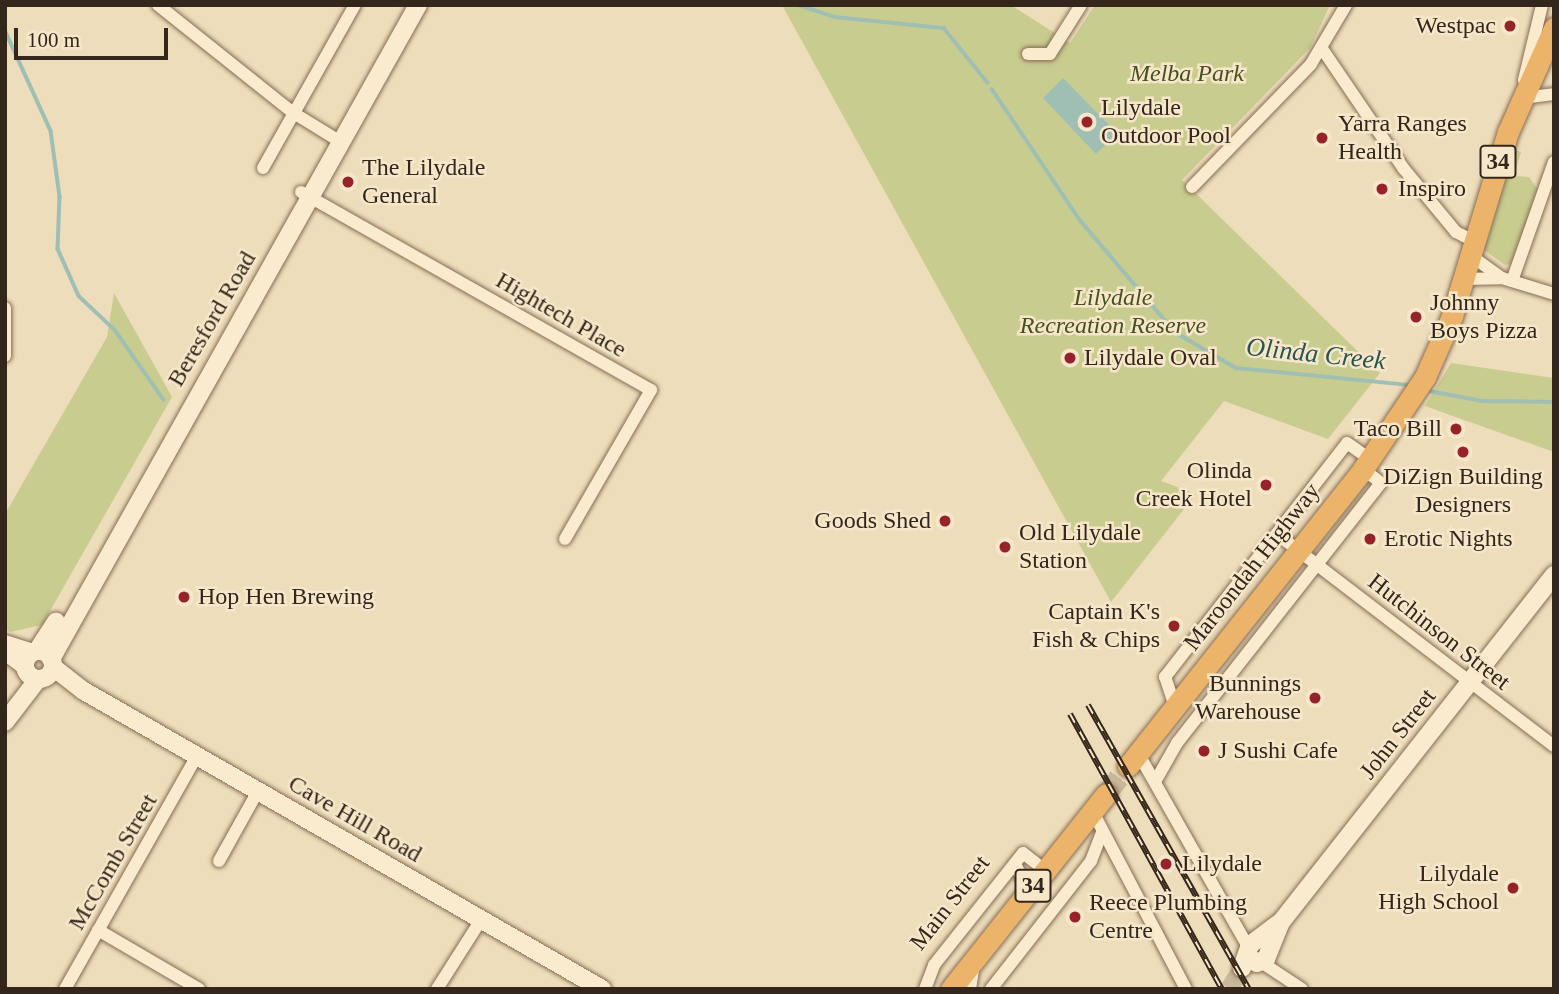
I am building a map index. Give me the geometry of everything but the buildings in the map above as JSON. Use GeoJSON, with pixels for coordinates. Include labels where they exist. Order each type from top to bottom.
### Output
{"type":"FeatureCollection","features":[{"type":"Feature","properties":{"kind":"highway","name":"34"},"geometry":{"type":"LineString","coordinates":[[1463,279],[1521,100],[1554,29]]}},
{"type":"Feature","properties":{"kind":"highway","name":"Maroondah Highway"},"geometry":{"type":"LineString","coordinates":[[1133,759],[1363,468],[1412,397],[1425,377],[1463,279]]}},
{"type":"Feature","properties":{"kind":"highway","name":"34"},"geometry":{"type":"LineString","coordinates":[[951,989],[1106,794]]}},
{"type":"Feature","properties":{"kind":"main road","name":"Beresford Road"},"geometry":{"type":"LineString","coordinates":[[337,139],[407,5]]}},
{"type":"Feature","properties":{"kind":"main road","name":"Beresford Road"},"geometry":{"type":"LineString","coordinates":[[6,720],[337,139],[418,5]]}},
{"type":"Feature","properties":{"kind":"main road","name":"John Street"},"geometry":{"type":"LineString","coordinates":[[1255,958],[1554,575]]}},
{"type":"Feature","properties":{"kind":"main road","name":"Cave Hill Road"},"geometry":{"type":"LineString","coordinates":[[38,666],[602,989]]}},
{"type":"Feature","properties":{"kind":"street"},"geometry":{"type":"LineString","coordinates":[[158,5],[172,9],[292,112],[337,139]]}},
{"type":"Feature","properties":{"kind":"street"},"geometry":{"type":"LineString","coordinates":[[263,169],[292,112],[355,5]]}},
{"type":"Feature","properties":{"kind":"street"},"geometry":{"type":"LineString","coordinates":[[1028,54],[1050,54],[1081,5]]}},
{"type":"Feature","properties":{"kind":"street"},"geometry":{"type":"LineString","coordinates":[[1192,187],[1323,50],[1346,5]]}},
{"type":"Feature","properties":{"kind":"street"},"geometry":{"type":"LineString","coordinates":[[1542,5],[1521,100],[1554,94]]}},
{"type":"Feature","properties":{"kind":"street"},"geometry":{"type":"LineString","coordinates":[[1323,50],[1404,169],[1456,232],[1507,279]]}},
{"type":"Feature","properties":{"kind":"street"},"geometry":{"type":"LineString","coordinates":[[1507,279],[1554,162]]}},
{"type":"Feature","properties":{"kind":"street","name":"Hightech Place"},"geometry":{"type":"LineString","coordinates":[[305,195],[651,390],[565,539]]}},
{"type":"Feature","properties":{"kind":"street"},"geometry":{"type":"LineString","coordinates":[[1463,279],[1507,279],[1554,294]]}},
{"type":"Feature","properties":{"kind":"street"},"geometry":{"type":"LineString","coordinates":[[5,308],[5,356]]}},
{"type":"Feature","properties":{"kind":"street"},"geometry":{"type":"LineString","coordinates":[[1156,780],[1177,743],[1381,483],[1363,468],[1347,443],[1165,677],[1175,706]]}},
{"type":"Feature","properties":{"kind":"street","name":"Hutchinson Street"},"geometry":{"type":"LineString","coordinates":[[1278,535],[1554,746]]}},
{"type":"Feature","properties":{"kind":"street","name":"Cave Hill Road"},"geometry":{"type":"LineString","coordinates":[[5,643],[38,666]]}},
{"type":"Feature","properties":{"kind":"street","name":"Cave Hill Road"},"geometry":{"type":"LineString","coordinates":[[5,652],[38,666]]}},
{"type":"Feature","properties":{"kind":"street","name":"McComb Street"},"geometry":{"type":"LineString","coordinates":[[65,989],[197,755]]}},
{"type":"Feature","properties":{"kind":"street"},"geometry":{"type":"LineString","coordinates":[[1133,759],[1156,780],[1255,958],[1302,989]]}},
{"type":"Feature","properties":{"kind":"street"},"geometry":{"type":"LineString","coordinates":[[219,861],[258,791]]}},
{"type":"Feature","properties":{"kind":"street"},"geometry":{"type":"LineString","coordinates":[[1093,812],[1186,989]]}},
{"type":"Feature","properties":{"kind":"street"},"geometry":{"type":"LineString","coordinates":[[991,989],[1091,861],[1102,832]]}},
{"type":"Feature","properties":{"kind":"street"},"geometry":{"type":"LineString","coordinates":[[1019,858],[1046,871]]}},
{"type":"Feature","properties":{"kind":"street"},"geometry":{"type":"LineString","coordinates":[[1019,858],[1029,892]]}},
{"type":"Feature","properties":{"kind":"street","name":"Main Street"},"geometry":{"type":"LineString","coordinates":[[925,989],[934,965],[1019,858]]}},
{"type":"Feature","properties":{"kind":"street"},"geometry":{"type":"LineString","coordinates":[[437,989],[481,920]]}},
{"type":"Feature","properties":{"kind":"street"},"geometry":{"type":"LineString","coordinates":[[98,930],[197,988]]}},
{"type":"Feature","properties":{"kind":"street"},"geometry":{"type":"LineString","coordinates":[[971,989],[974,960]]}},
{"type":"Feature","properties":{"kind":"green space","name":"Lilydale Recreation Reserve"},"geometry":{"type":"Polygon","coordinates":[[[782,5],[1011,5],[1070,43],[1095,5],[1330,5],[1310,48],[1182,180],[1380,373],[1328,439],[1224,401],[1161,481],[1196,494],[1111,602],[782,5]]]}},
{"type":"Feature","properties":{"kind":"green space"},"geometry":{"type":"Polygon","coordinates":[[[1515,150],[1521,152],[1514,176],[1529,177],[1538,190],[1513,263],[1505,265],[1484,250],[1515,150]]]}},
{"type":"Feature","properties":{"kind":"green space"},"geometry":{"type":"Polygon","coordinates":[[[114,293],[172,397],[42,625],[10,632],[5,629],[5,514],[107,337],[114,293]]]}},
{"type":"Feature","properties":{"kind":"green space"},"geometry":{"type":"Polygon","coordinates":[[[1451,363],[1554,378],[1554,452],[1425,406],[1451,363]]]}},
{"type":"Feature","properties":{"kind":"water"},"geometry":{"type":"Polygon","coordinates":[[[1063,78],[1117,133],[1096,154],[1043,98],[1063,78]]]}},
{"type":"Feature","properties":{"kind":"waterway","name":"Olinda Creek"},"geometry":{"type":"LineString","coordinates":[[798,5],[835,17],[944,28],[988,83]]}},
{"type":"Feature","properties":{"kind":"waterway"},"geometry":{"type":"LineString","coordinates":[[5,30],[51,131],[60,197],[58,249],[79,296],[115,330],[164,400]]}},
{"type":"Feature","properties":{"kind":"waterway","name":"Olinda Creek"},"geometry":{"type":"LineString","coordinates":[[992,89],[1080,220],[1175,332],[1236,368],[1410,385]]}},
{"type":"Feature","properties":{"kind":"waterway","name":"Olinda Creek"},"geometry":{"type":"LineString","coordinates":[[1424,390],[1482,401],[1554,402]]}},
{"type":"Feature","properties":{"kind":"tunnel"},"geometry":{"type":"LineString","coordinates":[[1106,794],[1128,766]]}},
{"type":"Feature","properties":{"kind":"tunnel"},"geometry":{"type":"LineString","coordinates":[[1229,989],[1242,968]]}},
{"type":"Feature","properties":{"kind":"railway"},"geometry":{"type":"LineString","coordinates":[[1088,705],[1249,989]]}},
{"type":"Feature","properties":{"kind":"railway"},"geometry":{"type":"LineString","coordinates":[[1070,714],[1222,989]]}},
{"type":"Feature","properties":{"kind":"place","name":"Westpac"},"geometry":{"type":"Point","coordinates":[1510,26]}},
{"type":"Feature","properties":{"kind":"place","name":"Lilydale Outdoor Pool"},"geometry":{"type":"Point","coordinates":[1087,122]}},
{"type":"Feature","properties":{"kind":"place","name":"Yarra Ranges Health"},"geometry":{"type":"Point","coordinates":[1322,138]}},
{"type":"Feature","properties":{"kind":"place","name":"The Lilydale General"},"geometry":{"type":"Point","coordinates":[348,182]}},
{"type":"Feature","properties":{"kind":"place","name":"Inspiro"},"geometry":{"type":"Point","coordinates":[1382,189]}},
{"type":"Feature","properties":{"kind":"place","name":"Johnny Boys Pizza"},"geometry":{"type":"Point","coordinates":[1416,317]}},
{"type":"Feature","properties":{"kind":"place","name":"Lilydale Oval"},"geometry":{"type":"Point","coordinates":[1070,358]}},
{"type":"Feature","properties":{"kind":"place","name":"Taco Bill"},"geometry":{"type":"Point","coordinates":[1456,429]}},
{"type":"Feature","properties":{"kind":"place","name":"DiZign Building Designers"},"geometry":{"type":"Point","coordinates":[1463,452]}},
{"type":"Feature","properties":{"kind":"place","name":"Olinda Creek Hotel"},"geometry":{"type":"Point","coordinates":[1266,485]}},
{"type":"Feature","properties":{"kind":"place","name":"Goods Shed"},"geometry":{"type":"Point","coordinates":[945,521]}},
{"type":"Feature","properties":{"kind":"place","name":"Erotic Nights"},"geometry":{"type":"Point","coordinates":[1370,539]}},
{"type":"Feature","properties":{"kind":"place","name":"Old Lilydale Station"},"geometry":{"type":"Point","coordinates":[1005,547]}},
{"type":"Feature","properties":{"kind":"place","name":"Hop Hen Brewing"},"geometry":{"type":"Point","coordinates":[184,597]}},
{"type":"Feature","properties":{"kind":"place","name":"Captain K's Fish & Chips"},"geometry":{"type":"Point","coordinates":[1174,626]}},
{"type":"Feature","properties":{"kind":"place","name":"Bunnings Warehouse"},"geometry":{"type":"Point","coordinates":[1315,698]}},
{"type":"Feature","properties":{"kind":"place","name":"J Sushi Cafe"},"geometry":{"type":"Point","coordinates":[1204,751]}},
{"type":"Feature","properties":{"kind":"place","name":"Lilydale"},"geometry":{"type":"Point","coordinates":[1166,864]}},
{"type":"Feature","properties":{"kind":"place","name":"Lilydale High School"},"geometry":{"type":"Point","coordinates":[1513,888]}},
{"type":"Feature","properties":{"kind":"place","name":"Reece Plumbing Centre"},"geometry":{"type":"Point","coordinates":[1075,917]}},
{"type":"Feature","properties":{"kind":"park label","name":"Melba Park"},"geometry":{"type":"Point","coordinates":[1187,74]}}]}
